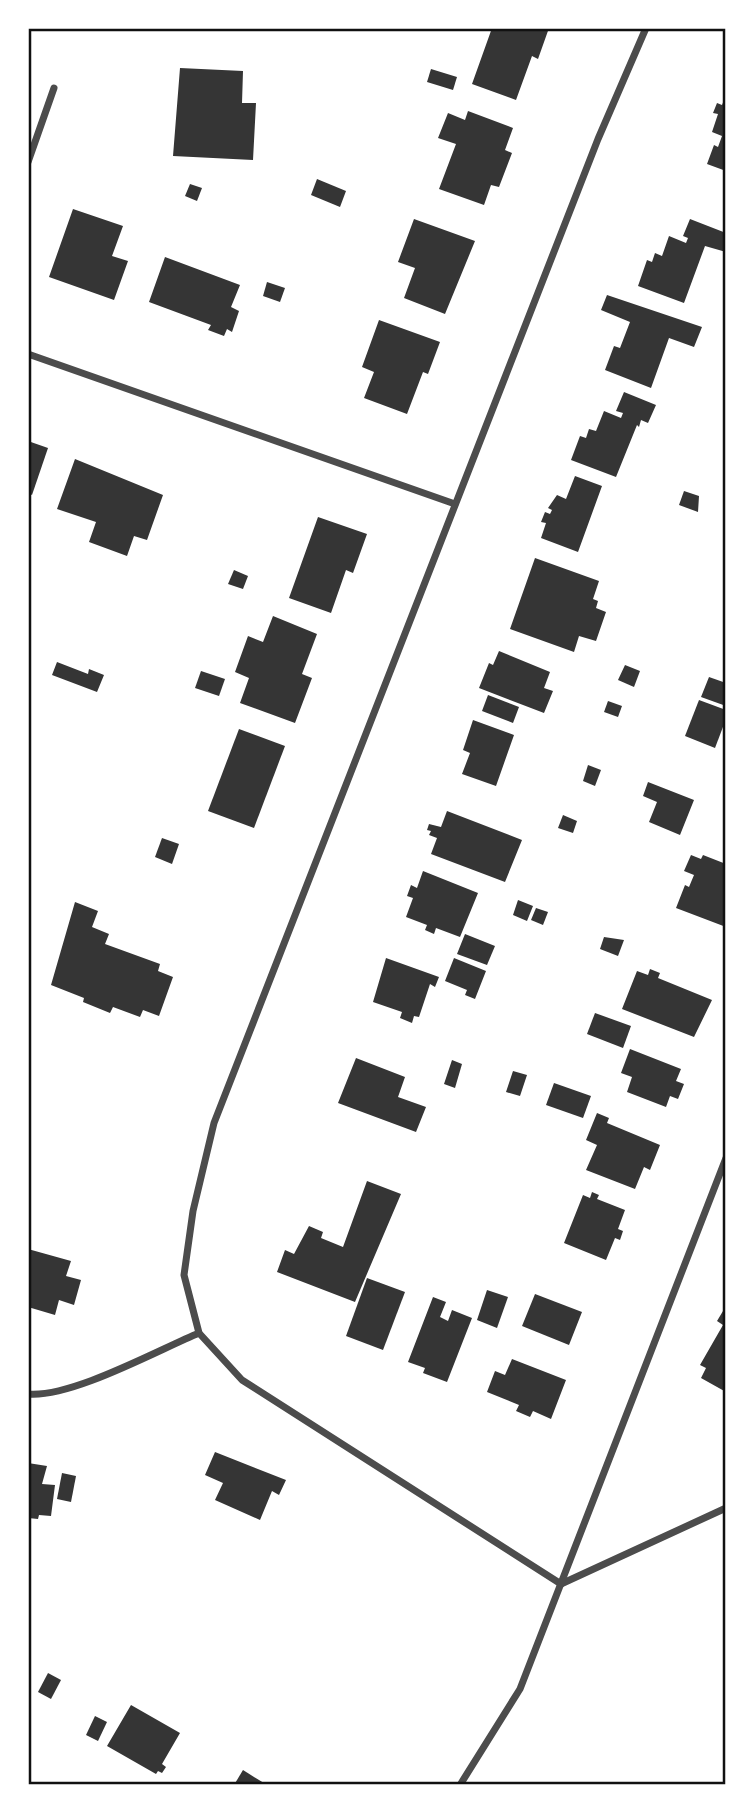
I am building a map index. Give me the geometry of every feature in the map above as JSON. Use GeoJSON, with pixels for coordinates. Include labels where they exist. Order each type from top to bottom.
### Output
{"type":"FeatureCollection","features":[{"type":"Feature","properties":{"kind":"street"},"geometry":{"type":"LineString","coordinates":[[561,1584],[242,1380],[199,1333],[184,1275],[193,1211],[214,1123],[593,152],[646,28]]}},
{"type":"Feature","properties":{"kind":"street"},"geometry":{"type":"LineString","coordinates":[[28,162],[54,88]]}},
{"type":"Feature","properties":{"kind":"street"},"geometry":{"type":"LineString","coordinates":[[28,354],[455,504]]}},
{"type":"Feature","properties":{"kind":"street"},"geometry":{"type":"LineString","coordinates":[[460,1785],[520,1689],[726,1158]]}},
{"type":"Feature","properties":{"kind":"street"},"geometry":{"type":"LineString","coordinates":[[28,1394],[45,1396],[79,1384],[199,1333]]}},
{"type":"Feature","properties":{"kind":"street"},"geometry":{"type":"LineString","coordinates":[[561,1584],[726,1508]]}},
{"type":"Feature","properties":{"kind":"building"},"geometry":{"type":"Polygon","coordinates":[[[492,28],[549,28],[538,59],[532,56],[516,100],[472,84],[492,28]]]}},
{"type":"Feature","properties":{"kind":"building"},"geometry":{"type":"Polygon","coordinates":[[[180,68],[243,71],[242,103],[256,103],[253,160],[173,156],[180,68]]]}},
{"type":"Feature","properties":{"kind":"building"},"geometry":{"type":"Polygon","coordinates":[[[431,69],[457,77],[453,90],[427,82],[431,69]]]}},
{"type":"Feature","properties":{"kind":"building"},"geometry":{"type":"Polygon","coordinates":[[[726,95],[726,171],[707,164],[714,145],[718,147],[722,136],[712,132],[718,114],[713,113],[717,103],[722,105],[726,95]]]}},
{"type":"Feature","properties":{"kind":"building"},"geometry":{"type":"Polygon","coordinates":[[[468,111],[513,128],[505,150],[512,153],[499,187],[491,185],[484,205],[439,189],[456,144],[438,138],[448,113],[465,120],[468,111]]]}},
{"type":"Feature","properties":{"kind":"building"},"geometry":{"type":"Polygon","coordinates":[[[317,179],[346,191],[340,207],[311,195],[317,179]]]}},
{"type":"Feature","properties":{"kind":"building"},"geometry":{"type":"Polygon","coordinates":[[[190,184],[202,188],[197,201],[185,196],[190,184]]]}},
{"type":"Feature","properties":{"kind":"building"},"geometry":{"type":"Polygon","coordinates":[[[73,209],[123,226],[112,256],[128,261],[114,300],[49,277],[73,209]]]}},
{"type":"Feature","properties":{"kind":"building"},"geometry":{"type":"Polygon","coordinates":[[[414,219],[475,241],[445,314],[404,298],[415,268],[398,262],[414,219]]]}},
{"type":"Feature","properties":{"kind":"building"},"geometry":{"type":"Polygon","coordinates":[[[690,219],[726,233],[726,252],[705,246],[684,303],[638,286],[647,260],[652,262],[655,253],[662,256],[669,236],[686,243],[688,238],[683,236],[690,219]]]}},
{"type":"Feature","properties":{"kind":"building"},"geometry":{"type":"Polygon","coordinates":[[[165,257],[240,285],[231,307],[239,311],[232,332],[227,329],[224,336],[208,330],[211,325],[149,302],[165,257]]]}},
{"type":"Feature","properties":{"kind":"building"},"geometry":{"type":"Polygon","coordinates":[[[267,282],[285,288],[280,302],[263,296],[267,282]]]}},
{"type":"Feature","properties":{"kind":"building"},"geometry":{"type":"Polygon","coordinates":[[[607,295],[702,327],[694,347],[669,338],[651,388],[605,370],[614,346],[620,348],[630,322],[601,310],[607,295]]]}},
{"type":"Feature","properties":{"kind":"building"},"geometry":{"type":"Polygon","coordinates":[[[379,320],[440,342],[428,374],[423,372],[407,414],[364,398],[374,372],[362,367],[379,320]]]}},
{"type":"Feature","properties":{"kind":"building"},"geometry":{"type":"Polygon","coordinates":[[[624,392],[656,405],[648,423],[641,420],[639,427],[637,425],[616,477],[571,460],[580,436],[586,438],[589,429],[596,431],[604,411],[621,418],[623,413],[616,411],[624,392]]]}},
{"type":"Feature","properties":{"kind":"building"},"geometry":{"type":"Polygon","coordinates":[[[28,441],[48,448],[32,495],[28,493],[28,441]]]}},
{"type":"Feature","properties":{"kind":"building"},"geometry":{"type":"Polygon","coordinates":[[[75,459],[163,495],[147,540],[134,536],[127,556],[89,542],[96,522],[57,509],[75,459]]]}},
{"type":"Feature","properties":{"kind":"building"},"geometry":{"type":"Polygon","coordinates":[[[575,476],[602,486],[578,552],[541,538],[546,523],[541,522],[545,512],[550,514],[552,510],[548,508],[557,495],[566,499],[575,476]]]}},
{"type":"Feature","properties":{"kind":"building"},"geometry":{"type":"Polygon","coordinates":[[[684,491],[699,496],[698,512],[679,505],[684,491]]]}},
{"type":"Feature","properties":{"kind":"building"},"geometry":{"type":"Polygon","coordinates":[[[318,517],[367,534],[353,573],[346,570],[331,613],[289,598],[318,517]]]}},
{"type":"Feature","properties":{"kind":"building"},"geometry":{"type":"Polygon","coordinates":[[[535,558],[599,581],[593,599],[598,601],[596,608],[606,612],[596,641],[579,636],[574,652],[510,629],[535,558]]]}},
{"type":"Feature","properties":{"kind":"building"},"geometry":{"type":"Polygon","coordinates":[[[234,570],[248,576],[243,589],[228,584],[234,570]]]}},
{"type":"Feature","properties":{"kind":"building"},"geometry":{"type":"Polygon","coordinates":[[[273,616],[317,634],[302,674],[312,678],[295,723],[240,703],[249,678],[235,672],[248,636],[263,642],[273,616]]]}},
{"type":"Feature","properties":{"kind":"building"},"geometry":{"type":"Polygon","coordinates":[[[499,651],[550,672],[544,688],[553,691],[544,713],[479,688],[489,663],[493,665],[499,651]]]}},
{"type":"Feature","properties":{"kind":"building"},"geometry":{"type":"Polygon","coordinates":[[[57,662],[88,674],[89,669],[104,675],[97,692],[52,675],[57,662]]]}},
{"type":"Feature","properties":{"kind":"building"},"geometry":{"type":"Polygon","coordinates":[[[625,665],[640,671],[634,687],[618,680],[625,665]]]}},
{"type":"Feature","properties":{"kind":"building"},"geometry":{"type":"Polygon","coordinates":[[[201,671],[225,679],[219,696],[195,688],[201,671]]]}},
{"type":"Feature","properties":{"kind":"building"},"geometry":{"type":"Polygon","coordinates":[[[709,677],[726,683],[726,706],[701,697],[709,677]]]}},
{"type":"Feature","properties":{"kind":"building"},"geometry":{"type":"Polygon","coordinates":[[[488,695],[519,707],[513,723],[482,711],[488,695]]]}},
{"type":"Feature","properties":{"kind":"building"},"geometry":{"type":"Polygon","coordinates":[[[699,700],[726,710],[726,719],[715,748],[685,736],[699,700]]]}},
{"type":"Feature","properties":{"kind":"building"},"geometry":{"type":"Polygon","coordinates":[[[608,701],[622,706],[618,717],[604,712],[608,701]]]}},
{"type":"Feature","properties":{"kind":"building"},"geometry":{"type":"Polygon","coordinates":[[[473,720],[514,735],[496,786],[462,774],[470,753],[463,750],[473,720]]]}},
{"type":"Feature","properties":{"kind":"building"},"geometry":{"type":"Polygon","coordinates":[[[239,729],[285,746],[254,828],[208,811],[239,729]]]}},
{"type":"Feature","properties":{"kind":"building"},"geometry":{"type":"Polygon","coordinates":[[[588,765],[601,770],[595,786],[583,781],[588,765]]]}},
{"type":"Feature","properties":{"kind":"building"},"geometry":{"type":"Polygon","coordinates":[[[648,782],[694,800],[680,835],[649,822],[657,802],[643,796],[648,782]]]}},
{"type":"Feature","properties":{"kind":"building"},"geometry":{"type":"Polygon","coordinates":[[[447,811],[522,840],[505,882],[431,854],[437,838],[429,835],[429,824],[441,827],[447,811]]]}},
{"type":"Feature","properties":{"kind":"building"},"geometry":{"type":"Polygon","coordinates":[[[563,815],[577,821],[573,833],[558,828],[563,815]]]}},
{"type":"Feature","properties":{"kind":"building"},"geometry":{"type":"Polygon","coordinates":[[[162,838],[179,844],[172,864],[155,857],[162,838]]]}},
{"type":"Feature","properties":{"kind":"building"},"geometry":{"type":"Polygon","coordinates":[[[691,855],[701,859],[703,855],[726,864],[726,927],[676,908],[685,885],[689,887],[694,875],[684,871],[691,855]]]}},
{"type":"Feature","properties":{"kind":"building"},"geometry":{"type":"Polygon","coordinates":[[[423,871],[478,893],[460,937],[436,928],[434,934],[425,930],[427,925],[406,917],[413,898],[407,896],[411,885],[417,888],[423,871]]]}},
{"type":"Feature","properties":{"kind":"building"},"geometry":{"type":"Polygon","coordinates":[[[518,900],[533,906],[527,921],[513,915],[518,900]]]}},
{"type":"Feature","properties":{"kind":"building"},"geometry":{"type":"Polygon","coordinates":[[[75,902],[98,911],[92,927],[109,934],[105,944],[160,964],[158,971],[173,977],[159,1016],[143,1010],[140,1017],[113,1007],[110,1013],[83,1002],[84,998],[51,985],[75,902]]]}},
{"type":"Feature","properties":{"kind":"building"},"geometry":{"type":"Polygon","coordinates":[[[536,908],[548,912],[543,925],[531,920],[536,908]]]}},
{"type":"Feature","properties":{"kind":"building"},"geometry":{"type":"Polygon","coordinates":[[[465,934],[495,946],[487,965],[457,954],[465,934]]]}},
{"type":"Feature","properties":{"kind":"building"},"geometry":{"type":"Polygon","coordinates":[[[604,937],[624,940],[618,956],[600,949],[604,937]]]}},
{"type":"Feature","properties":{"kind":"building"},"geometry":{"type":"Polygon","coordinates":[[[386,958],[439,977],[435,987],[430,984],[419,1017],[414,1016],[412,1023],[400,1018],[402,1012],[373,1002],[386,958]]]}},
{"type":"Feature","properties":{"kind":"building"},"geometry":{"type":"Polygon","coordinates":[[[454,958],[486,971],[475,999],[465,995],[467,990],[445,981],[454,958]]]}},
{"type":"Feature","properties":{"kind":"building"},"geometry":{"type":"Polygon","coordinates":[[[650,969],[660,973],[658,978],[712,1000],[694,1037],[622,1009],[637,971],[648,975],[650,969]]]}},
{"type":"Feature","properties":{"kind":"building"},"geometry":{"type":"Polygon","coordinates":[[[595,1013],[631,1026],[623,1048],[587,1034],[595,1013]]]}},
{"type":"Feature","properties":{"kind":"building"},"geometry":{"type":"Polygon","coordinates":[[[630,1049],[681,1069],[676,1081],[684,1084],[678,1099],[670,1096],[666,1107],[627,1092],[632,1077],[621,1073],[630,1049]]]}},
{"type":"Feature","properties":{"kind":"building"},"geometry":{"type":"Polygon","coordinates":[[[356,1058],[405,1077],[398,1097],[426,1107],[416,1132],[338,1103],[356,1058]]]}},
{"type":"Feature","properties":{"kind":"building"},"geometry":{"type":"Polygon","coordinates":[[[452,1060],[462,1064],[455,1088],[444,1084],[452,1060]]]}},
{"type":"Feature","properties":{"kind":"building"},"geometry":{"type":"Polygon","coordinates":[[[513,1071],[527,1075],[520,1096],[506,1092],[513,1071]]]}},
{"type":"Feature","properties":{"kind":"building"},"geometry":{"type":"Polygon","coordinates":[[[554,1083],[591,1096],[583,1118],[546,1105],[554,1083]]]}},
{"type":"Feature","properties":{"kind":"building"},"geometry":{"type":"Polygon","coordinates":[[[597,1113],[609,1118],[607,1123],[660,1145],[650,1170],[644,1167],[635,1189],[586,1170],[597,1145],[586,1140],[597,1113]]]}},
{"type":"Feature","properties":{"kind":"building"},"geometry":{"type":"Polygon","coordinates":[[[367,1181],[401,1194],[355,1302],[277,1272],[285,1250],[294,1254],[309,1226],[323,1232],[321,1238],[343,1247],[367,1181]]]}},
{"type":"Feature","properties":{"kind":"building"},"geometry":{"type":"Polygon","coordinates":[[[592,1192],[599,1195],[597,1199],[625,1210],[618,1229],[623,1231],[620,1240],[615,1238],[606,1260],[564,1243],[583,1195],[590,1198],[592,1192]]]}},
{"type":"Feature","properties":{"kind":"building"},"geometry":{"type":"Polygon","coordinates":[[[28,1249],[71,1261],[66,1276],[81,1280],[74,1305],[59,1300],[55,1315],[28,1307],[28,1249]]]}},
{"type":"Feature","properties":{"kind":"building"},"geometry":{"type":"Polygon","coordinates":[[[367,1278],[405,1292],[383,1350],[346,1336],[367,1278]]]}},
{"type":"Feature","properties":{"kind":"building"},"geometry":{"type":"Polygon","coordinates":[[[487,1290],[508,1297],[497,1328],[477,1320],[487,1290]]]}},
{"type":"Feature","properties":{"kind":"building"},"geometry":{"type":"Polygon","coordinates":[[[535,1294],[582,1312],[569,1345],[522,1326],[535,1294]]]}},
{"type":"Feature","properties":{"kind":"building"},"geometry":{"type":"Polygon","coordinates":[[[433,1297],[446,1302],[440,1317],[448,1321],[452,1310],[472,1318],[447,1382],[423,1373],[425,1368],[408,1362],[433,1297]]]}},
{"type":"Feature","properties":{"kind":"building"},"geometry":{"type":"Polygon","coordinates":[[[726,1306],[726,1392],[701,1378],[706,1368],[700,1365],[723,1325],[717,1321],[726,1306]]]}},
{"type":"Feature","properties":{"kind":"building"},"geometry":{"type":"Polygon","coordinates":[[[512,1359],[566,1380],[551,1419],[533,1411],[530,1417],[516,1411],[519,1405],[487,1392],[495,1371],[505,1375],[512,1359]]]}},
{"type":"Feature","properties":{"kind":"building"},"geometry":{"type":"Polygon","coordinates":[[[215,1452],[286,1480],[279,1495],[272,1491],[260,1520],[215,1500],[223,1483],[205,1475],[215,1452]]]}},
{"type":"Feature","properties":{"kind":"building"},"geometry":{"type":"Polygon","coordinates":[[[28,1463],[47,1466],[42,1484],[55,1485],[51,1516],[28,1518],[28,1463]]]}},
{"type":"Feature","properties":{"kind":"building"},"geometry":{"type":"Polygon","coordinates":[[[62,1473],[76,1476],[71,1502],[57,1499],[62,1473]]]}},
{"type":"Feature","properties":{"kind":"building"},"geometry":{"type":"Polygon","coordinates":[[[48,1673],[61,1680],[51,1699],[38,1692],[48,1673]]]}},
{"type":"Feature","properties":{"kind":"building"},"geometry":{"type":"Polygon","coordinates":[[[131,1705],[180,1733],[162,1764],[166,1767],[162,1773],[158,1771],[156,1774],[107,1746],[131,1705]]]}},
{"type":"Feature","properties":{"kind":"building"},"geometry":{"type":"Polygon","coordinates":[[[95,1716],[107,1722],[98,1741],[86,1735],[95,1716]]]}},
{"type":"Feature","properties":{"kind":"building"},"geometry":{"type":"Polygon","coordinates":[[[243,1770],[267,1785],[234,1785],[243,1770]]]}}]}
